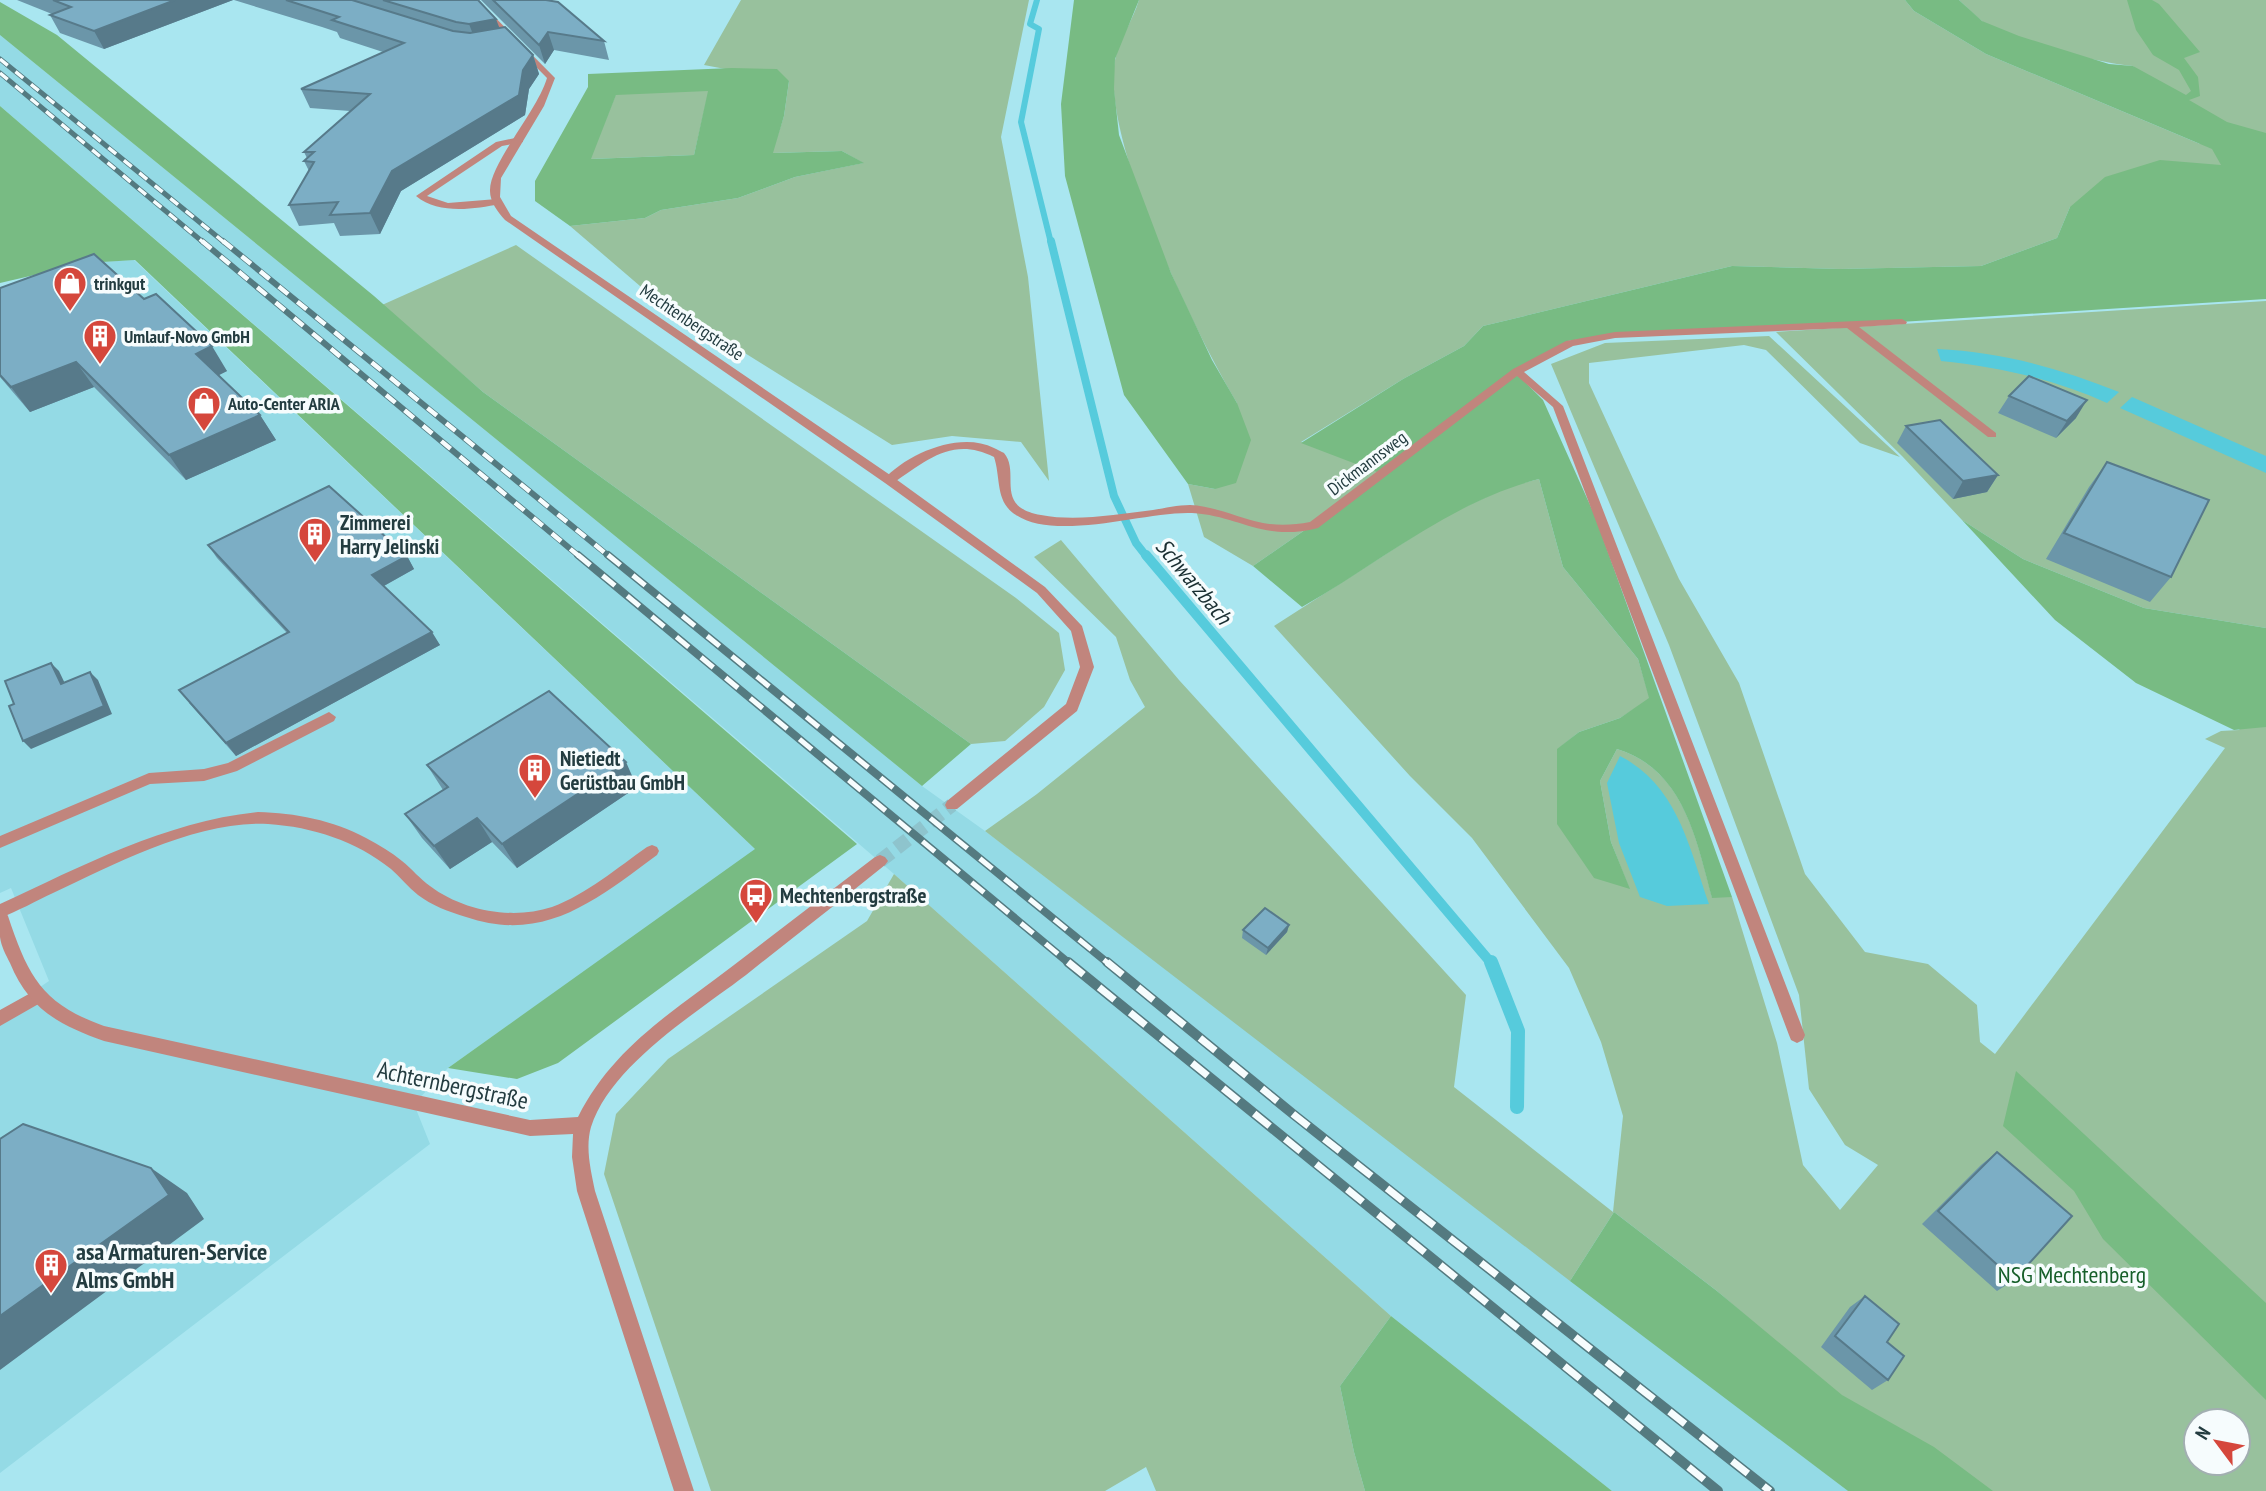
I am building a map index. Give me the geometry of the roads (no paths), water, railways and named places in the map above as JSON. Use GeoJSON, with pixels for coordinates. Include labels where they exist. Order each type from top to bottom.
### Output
{"type":"FeatureCollection","features":[{"type":"Feature","properties":{"kind":"street"},"geometry":{"type":"LineString","coordinates":[[474,0],[551,78],[545,98],[520,140],[499,172],[494,188],[496,202],[456,206],[431,203],[422,196],[431,187],[499,144],[520,140]]}},
{"type":"Feature","properties":{"kind":"street"},"geometry":{"type":"LineString","coordinates":[[502,42],[514,40]]}},
{"type":"Feature","properties":{"kind":"street","name":"Mechtenbergstraße"},"geometry":{"type":"LineString","coordinates":[[496,202],[508,218],[530,234],[889,480],[1041,590],[1077,629],[1087,667],[1072,707],[952,806]]}},
{"type":"Feature","properties":{"kind":"street","name":"Dickmannsweg"},"geometry":{"type":"LineString","coordinates":[[889,480],[945,446],[972,443],[999,455],[1008,503],[1020,514],[1066,522],[1174,510],[1206,510],[1276,531],[1314,525],[1517,371],[1570,343],[1615,335],[1902,322]]}},
{"type":"Feature","properties":{"kind":"street"},"geometry":{"type":"LineString","coordinates":[[1851,326],[1992,435]]}},
{"type":"Feature","properties":{"kind":"street"},"geometry":{"type":"LineString","coordinates":[[1517,371],[1558,406],[1797,1035]]}},
{"type":"Feature","properties":{"kind":"street"},"geometry":{"type":"LineString","coordinates":[[0,842],[149,779],[204,775],[233,767],[329,717]]}},
{"type":"Feature","properties":{"kind":"street"},"geometry":{"type":"LineString","coordinates":[[0,913],[70,879],[208,825],[257,818],[290,821],[345,834],[392,862],[426,892],[463,912],[511,920],[544,916],[583,899],[652,851]]}},
{"type":"Feature","properties":{"kind":"street"},"geometry":{"type":"LineString","coordinates":[[684,1491],[586,1191],[580,1158],[583,1125],[598,1096],[618,1071],[657,1034],[880,861]]}},
{"type":"Feature","properties":{"kind":"street","name":"Achternbergstraße"},"geometry":{"type":"LineString","coordinates":[[0,913],[18,965],[36,997],[74,1024],[133,1041],[530,1128],[583,1125]]}},
{"type":"Feature","properties":{"kind":"street"},"geometry":{"type":"LineString","coordinates":[[0,1019],[36,997]]}},
{"type":"Feature","properties":{"kind":"waterway","name":"Schwarzbach"},"geometry":{"type":"LineString","coordinates":[[1037,0],[1030,24],[1039,29],[1021,122],[1051,243]]}},
{"type":"Feature","properties":{"kind":"waterway","name":"Schwarzbach"},"geometry":{"type":"LineString","coordinates":[[1051,241],[1114,496],[1136,543],[1147,557]]}},
{"type":"Feature","properties":{"kind":"waterway","name":"Schwarzbach"},"geometry":{"type":"LineString","coordinates":[[1146,555],[1492,964]]}},
{"type":"Feature","properties":{"kind":"waterway","name":"Schwarzbach"},"geometry":{"type":"LineString","coordinates":[[1492,964],[1518,1031],[1517,1107]]}},
{"type":"Feature","properties":{"kind":"tunnel"},"geometry":{"type":"LineString","coordinates":[[880,861],[952,805]]}},
{"type":"Feature","properties":{"kind":"railway"},"geometry":{"type":"LineString","coordinates":[[0,59],[225,243]]}},
{"type":"Feature","properties":{"kind":"railway"},"geometry":{"type":"LineString","coordinates":[[0,73],[204,243]]}},
{"type":"Feature","properties":{"kind":"railway"},"geometry":{"type":"LineString","coordinates":[[202,241],[580,557]]}},
{"type":"Feature","properties":{"kind":"railway"},"geometry":{"type":"LineString","coordinates":[[223,241],[610,557]]}},
{"type":"Feature","properties":{"kind":"railway"},"geometry":{"type":"LineString","coordinates":[[578,555],[1070,964]]}},
{"type":"Feature","properties":{"kind":"railway"},"geometry":{"type":"LineString","coordinates":[[608,555],[1109,964]]}},
{"type":"Feature","properties":{"kind":"railway"},"geometry":{"type":"LineString","coordinates":[[1068,962],[1718,1491]]}},
{"type":"Feature","properties":{"kind":"railway"},"geometry":{"type":"LineString","coordinates":[[1107,962],[1293,1114],[1770,1491]]}},
{"type":"Feature","properties":{"kind":"place","name":"trinkgut"},"geometry":{"type":"Point","coordinates":[70,313]}},
{"type":"Feature","properties":{"kind":"place","name":"Umlauf-Novo GmbH"},"geometry":{"type":"Point","coordinates":[100,366]}},
{"type":"Feature","properties":{"kind":"place","name":"Auto-Center ARIA"},"geometry":{"type":"Point","coordinates":[204,433]}},
{"type":"Feature","properties":{"kind":"place","name":"Zimmerei Harry Jelinski"},"geometry":{"type":"Point","coordinates":[315,564]}},
{"type":"Feature","properties":{"kind":"place","name":"Nietiedt Gerüstbau GmbH"},"geometry":{"type":"Point","coordinates":[535,800]}},
{"type":"Feature","properties":{"kind":"place","name":"Mechtenbergstraße"},"geometry":{"type":"Point","coordinates":[756,925]}},
{"type":"Feature","properties":{"kind":"place","name":"asa Armaturen-Service Alms GmbH"},"geometry":{"type":"Point","coordinates":[51,1295]}},
{"type":"Feature","properties":{"kind":"park label","name":"NSG Mechtenberg"},"geometry":{"type":"Point","coordinates":[2072,1274]}}]}
